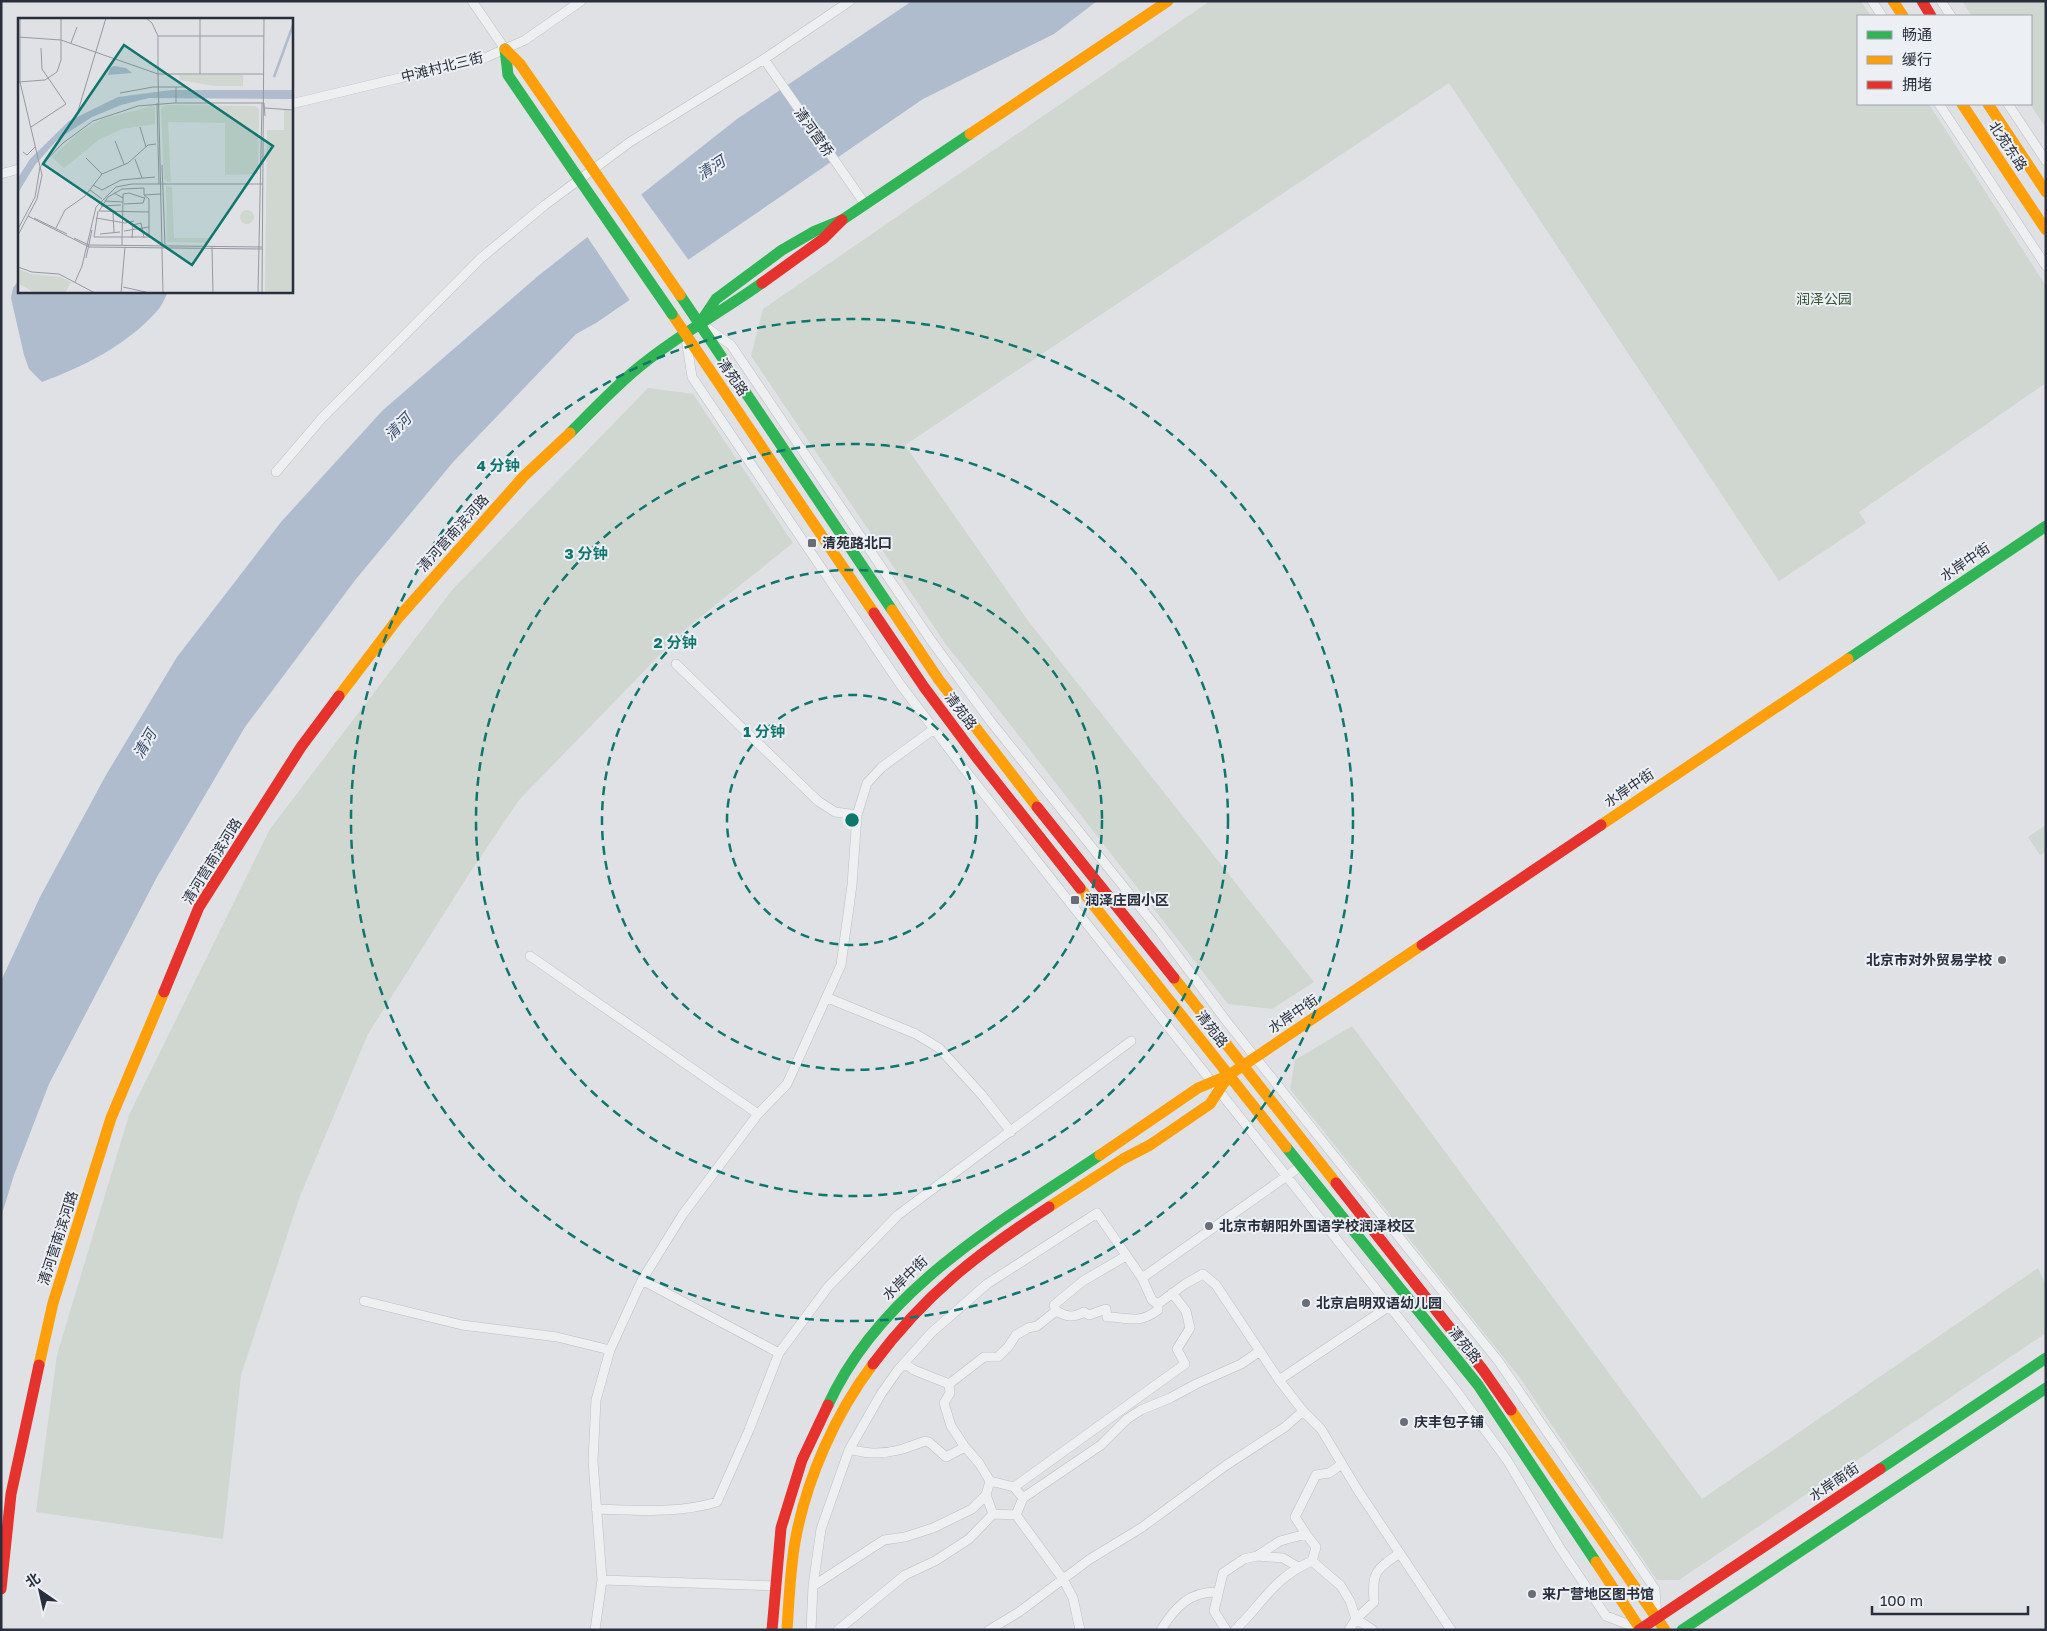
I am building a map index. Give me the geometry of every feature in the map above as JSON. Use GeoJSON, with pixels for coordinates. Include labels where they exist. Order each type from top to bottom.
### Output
{"type":"FeatureCollection","features":[{"type":"Feature","properties":{"kind":"street"},"geometry":{"type":"LineString","coordinates":[[472,1],[505,49]]}},
{"type":"Feature","properties":{"kind":"street","name":"中滩村北三街"},"geometry":{"type":"LineString","coordinates":[[292,104],[487,57],[525,40],[581,1]]}},
{"type":"Feature","properties":{"kind":"street"},"geometry":{"type":"LineString","coordinates":[[276,472],[322,418],[481,258],[545,205],[669,117],[764,59],[850,1]]}},
{"type":"Feature","properties":{"kind":"street"},"geometry":{"type":"LineString","coordinates":[[1168,1],[865,204],[842,220],[823,239],[725,310],[700,323],[731,345],[930,639],[991,722],[1161,933],[1256,1057],[1498,1362],[1655,1589],[1657,1618]]}},
{"type":"Feature","properties":{"kind":"street"},"geometry":{"type":"LineString","coordinates":[[1872,1],[1881,15]]}},
{"type":"Feature","properties":{"kind":"street"},"geometry":{"type":"LineString","coordinates":[[1893,1],[1902,15]]}},
{"type":"Feature","properties":{"kind":"street"},"geometry":{"type":"LineString","coordinates":[[1922,1],[1930,15]]}},
{"type":"Feature","properties":{"kind":"street"},"geometry":{"type":"LineString","coordinates":[[1941,1],[1950,15]]}},
{"type":"Feature","properties":{"kind":"street","name":"清苑路"},"geometry":{"type":"LineString","coordinates":[[505,49],[520,64],[700,323],[940,680],[1013,777],[1244,1065],[1483,1370],[1665,1630]]}},
{"type":"Feature","properties":{"kind":"street","name":"清苑路"},"geometry":{"type":"LineString","coordinates":[[505,49],[508,75],[686,333],[924,687],[977,758],[1301,1166],[1478,1385],[1640,1629]]}},
{"type":"Feature","properties":{"kind":"street","name":"清河营桥"},"geometry":{"type":"LineString","coordinates":[[764,59],[865,204]]}},
{"type":"Feature","properties":{"kind":"street"},"geometry":{"type":"LineString","coordinates":[[1941,105],[2046,266]]}},
{"type":"Feature","properties":{"kind":"street","name":"北苑东路"},"geometry":{"type":"LineString","coordinates":[[1963,105],[2046,230]]}},
{"type":"Feature","properties":{"kind":"street","name":"北苑东路"},"geometry":{"type":"LineString","coordinates":[[1989,105],[2046,192]]}},
{"type":"Feature","properties":{"kind":"street"},"geometry":{"type":"LineString","coordinates":[[2009,105],[2046,161]]}},
{"type":"Feature","properties":{"kind":"street"},"geometry":{"type":"LineString","coordinates":[[1,174],[18,169]]}},
{"type":"Feature","properties":{"kind":"street","name":"清河营南滨河路"},"geometry":{"type":"LineString","coordinates":[[1,1589],[11,1494],[53,1303],[111,1118],[199,907],[302,747],[398,617],[523,477],[634,371],[700,323]]}},
{"type":"Feature","properties":{"kind":"street"},"geometry":{"type":"LineString","coordinates":[[686,333],[692,377],[900,684],[1455,1389],[1507,1460],[1560,1548],[1606,1616],[1640,1629]]}},
{"type":"Feature","properties":{"kind":"street","name":"水岸中街"},"geometry":{"type":"LineString","coordinates":[[788,1630],[791,1578],[798,1528],[819,1460],[839,1419],[874,1359],[930,1297],[982,1254],[1123,1159],[1150,1145],[1210,1104],[1216,1086],[1229,1075],[2046,526]]}},
{"type":"Feature","properties":{"kind":"street"},"geometry":{"type":"LineString","coordinates":[[676,664],[818,801],[835,812],[857,815]]}},
{"type":"Feature","properties":{"kind":"street"},"geometry":{"type":"LineString","coordinates":[[595,1630],[602,1580],[592,1460],[596,1400],[610,1350],[642,1280],[683,1214],[758,1114],[788,1084],[828,998],[841,965],[852,885],[857,815],[867,783],[882,767],[934,729]]}},
{"type":"Feature","properties":{"kind":"street"},"geometry":{"type":"LineString","coordinates":[[530,956],[758,1114]]}},
{"type":"Feature","properties":{"kind":"street"},"geometry":{"type":"LineString","coordinates":[[828,998],[916,1034],[939,1048],[982,1095],[1011,1132]]}},
{"type":"Feature","properties":{"kind":"street"},"geometry":{"type":"LineString","coordinates":[[596,1509],[673,1510],[696,1508],[717,1502],[749,1430],[779,1353],[828,1287],[898,1215],[1131,1041]]}},
{"type":"Feature","properties":{"kind":"street","name":"水岸中街"},"geometry":{"type":"LineString","coordinates":[[772,1630],[781,1528],[806,1448],[837,1384],[886,1319],[921,1282],[955,1253],[1198,1088],[1216,1086]]}},
{"type":"Feature","properties":{"kind":"street"},"geometry":{"type":"LineString","coordinates":[[1142,1278],[1301,1166]]}},
{"type":"Feature","properties":{"kind":"street"},"geometry":{"type":"LineString","coordinates":[[811,1630],[813,1586],[821,1529],[849,1450],[881,1394],[904,1363],[931,1333],[987,1284],[1097,1212],[1142,1278],[1152,1300],[1158,1304]]}},
{"type":"Feature","properties":{"kind":"street"},"geometry":{"type":"LineString","coordinates":[[1126,1256],[1083,1281],[1054,1305],[1056,1311],[1066,1316],[1074,1317],[1084,1312],[1088,1315],[1106,1309],[1107,1317],[1135,1320],[1148,1317],[1158,1310],[1158,1304]]}},
{"type":"Feature","properties":{"kind":"street"},"geometry":{"type":"LineString","coordinates":[[1158,1304],[1185,1284],[1203,1274],[1216,1285],[1279,1380],[1321,1429],[1400,1554],[1451,1630]]}},
{"type":"Feature","properties":{"kind":"street"},"geometry":{"type":"LineString","coordinates":[[642,1280],[779,1353]]}},
{"type":"Feature","properties":{"kind":"street"},"geometry":{"type":"LineString","coordinates":[[1014,1487],[1185,1364],[1177,1349],[1190,1328],[1186,1310],[1172,1293]]}},
{"type":"Feature","properties":{"kind":"street"},"geometry":{"type":"LineString","coordinates":[[1279,1380],[1406,1295]]}},
{"type":"Feature","properties":{"kind":"street"},"geometry":{"type":"LineString","coordinates":[[364,1301],[462,1325],[557,1337],[610,1350]]}},
{"type":"Feature","properties":{"kind":"street"},"geometry":{"type":"LineString","coordinates":[[949,1384],[984,1357],[998,1357],[1016,1335],[1028,1328],[1038,1326],[1056,1311]]}},
{"type":"Feature","properties":{"kind":"street"},"geometry":{"type":"LineString","coordinates":[[1016,1515],[1023,1498],[1101,1445],[1127,1419],[1141,1410],[1240,1364],[1260,1352]]}},
{"type":"Feature","properties":{"kind":"street","name":"水岸南街"},"geometry":{"type":"LineString","coordinates":[[1640,1629],[2046,1358]]}},
{"type":"Feature","properties":{"kind":"street"},"geometry":{"type":"LineString","coordinates":[[904,1363],[914,1370],[949,1384]]}},
{"type":"Feature","properties":{"kind":"street"},"geometry":{"type":"LineString","coordinates":[[813,1586],[884,1540],[933,1528],[972,1509],[986,1495],[990,1482],[979,1463],[965,1447],[951,1426],[944,1403],[950,1393],[949,1384]]}},
{"type":"Feature","properties":{"kind":"street"},"geometry":{"type":"LineString","coordinates":[[1682,1630],[2046,1388]]}},
{"type":"Feature","properties":{"kind":"street"},"geometry":{"type":"LineString","coordinates":[[989,1630],[1019,1612],[1090,1559],[1141,1528],[1225,1466],[1285,1427],[1303,1410]]}},
{"type":"Feature","properties":{"kind":"street"},"geometry":{"type":"LineString","coordinates":[[849,1450],[861,1450],[869,1454],[885,1453],[903,1450],[925,1440],[946,1458],[965,1447]]}},
{"type":"Feature","properties":{"kind":"street"},"geometry":{"type":"LineString","coordinates":[[1312,1561],[1316,1547],[1295,1517],[1316,1475],[1329,1473],[1342,1464]]}},
{"type":"Feature","properties":{"kind":"street"},"geometry":{"type":"LineString","coordinates":[[990,1482],[1014,1487],[1023,1498]]}},
{"type":"Feature","properties":{"kind":"street"},"geometry":{"type":"LineString","coordinates":[[986,1495],[994,1514]]}},
{"type":"Feature","properties":{"kind":"street"},"geometry":{"type":"LineString","coordinates":[[838,1630],[905,1575],[935,1561],[969,1539],[994,1514],[1016,1515]]}},
{"type":"Feature","properties":{"kind":"street"},"geometry":{"type":"LineString","coordinates":[[1016,1515],[1063,1579],[1074,1598],[1080,1630]]}},
{"type":"Feature","properties":{"kind":"street"},"geometry":{"type":"LineString","coordinates":[[1257,1556],[1280,1541],[1306,1534]]}},
{"type":"Feature","properties":{"kind":"street"},"geometry":{"type":"LineString","coordinates":[[1349,1630],[1356,1619],[1374,1602],[1373,1580],[1381,1566],[1400,1554]]}},
{"type":"Feature","properties":{"kind":"street"},"geometry":{"type":"LineString","coordinates":[[1226,1630],[1214,1610],[1223,1573],[1244,1559],[1257,1556],[1284,1558],[1298,1567]]}},
{"type":"Feature","properties":{"kind":"street"},"geometry":{"type":"LineString","coordinates":[[1235,1630],[1282,1578],[1298,1567],[1312,1561]]}},
{"type":"Feature","properties":{"kind":"street"},"geometry":{"type":"LineString","coordinates":[[1312,1561],[1341,1586],[1350,1601],[1356,1619],[1373,1630]]}},
{"type":"Feature","properties":{"kind":"street"},"geometry":{"type":"LineString","coordinates":[[602,1580],[775,1586]]}},
{"type":"Feature","properties":{"kind":"street"},"geometry":{"type":"LineString","coordinates":[[1161,1630],[1180,1605],[1192,1597],[1204,1592],[1218,1592]]}},
{"type":"Feature","properties":{"kind":"green space","name":"润泽公园"},"geometry":{"type":"Polygon","coordinates":[[[1210,1],[1861,1],[1870,15],[1857,15],[1857,105],[1930,105],[2046,286],[2046,383],[1859,512],[1866,523],[1779,581],[1449,83],[905,445],[1029,622],[1314,982],[1272,1009],[1228,1004],[947,646],[751,356],[763,309],[1210,1]]]}},
{"type":"Feature","properties":{"kind":"green space"},"geometry":{"type":"Polygon","coordinates":[[[1962,1],[2046,1],[2046,128],[2031,105],[2032,15],[1971,15],[1962,1]]]}},
{"type":"Feature","properties":{"kind":"green space"},"geometry":{"type":"Polygon","coordinates":[[[648,388],[693,394],[793,543],[683,631],[519,800],[469,874],[368,1034],[300,1196],[241,1375],[223,1539],[36,1512],[57,1355],[129,1115],[270,829],[453,589],[648,388]]]}},
{"type":"Feature","properties":{"kind":"green space"},"geometry":{"type":"Polygon","coordinates":[[[2046,825],[2046,852],[2040,855],[2028,837],[2046,825]]]}},
{"type":"Feature","properties":{"kind":"green space"},"geometry":{"type":"Polygon","coordinates":[[[1352,1026],[1702,1499],[2038,1268],[2046,1285],[2046,1333],[1679,1580],[1657,1580],[1520,1378],[1290,1089],[1295,1060],[1352,1026]]]}},
{"type":"Feature","properties":{"kind":"water","name":"清河"},"geometry":{"type":"Polygon","coordinates":[[[912,1],[1097,1],[1054,34],[923,99],[596,323],[576,334],[454,461],[356,579],[245,727],[157,877],[49,1084],[14,1175],[1,1217],[1,981],[40,897],[106,775],[177,657],[281,522],[383,410],[538,276],[737,119],[912,1]]]}},
{"type":"Feature","properties":{"kind":"water"},"geometry":{"type":"Polygon","coordinates":[[[18,281],[18,292],[168,292],[157,311],[132,334],[104,354],[42,382],[29,369],[24,355],[11,298],[13,288],[18,281]]]}},
{"type":"Feature","properties":{"kind":"pier"},"geometry":{"type":"Polygon","coordinates":[[[640,193],[690,262],[631,302],[586,235],[640,193]]]}},
{"type":"Feature","properties":{"kind":"traffic: fast"},"geometry":{"type":"LineString","coordinates":[[505,49],[508,75],[579,179]]}},
{"type":"Feature","properties":{"kind":"traffic: fast"},"geometry":{"type":"LineString","coordinates":[[702,320],[716,299],[782,250],[815,231],[842,220],[970,134]]}},
{"type":"Feature","properties":{"kind":"traffic: fast"},"geometry":{"type":"LineString","coordinates":[[579,179],[672,314]]}},
{"type":"Feature","properties":{"kind":"traffic: fast"},"geometry":{"type":"LineString","coordinates":[[570,433],[648,360],[762,283]]}},
{"type":"Feature","properties":{"kind":"traffic: fast"},"geometry":{"type":"LineString","coordinates":[[680,295],[892,610]]}},
{"type":"Feature","properties":{"kind":"traffic: fast"},"geometry":{"type":"LineString","coordinates":[[1848,659],[2046,526]]}},
{"type":"Feature","properties":{"kind":"traffic: fast"},"geometry":{"type":"LineString","coordinates":[[1286,1147],[1478,1385],[1596,1562]]}},
{"type":"Feature","properties":{"kind":"traffic: fast"},"geometry":{"type":"LineString","coordinates":[[828,1405],[851,1364],[879,1327],[911,1293],[946,1262],[984,1233],[1100,1155]]}},
{"type":"Feature","properties":{"kind":"traffic: fast"},"geometry":{"type":"LineString","coordinates":[[1880,1469],[2046,1358]]}},
{"type":"Feature","properties":{"kind":"traffic: fast"},"geometry":{"type":"LineString","coordinates":[[1682,1630],[2046,1388]]}},
{"type":"Feature","properties":{"kind":"traffic: slow"},"geometry":{"type":"LineString","coordinates":[[970,134],[1168,1]]}},
{"type":"Feature","properties":{"kind":"traffic: slow"},"geometry":{"type":"LineString","coordinates":[[1893,1],[1902,15]]}},
{"type":"Feature","properties":{"kind":"traffic: slow"},"geometry":{"type":"LineString","coordinates":[[505,49],[520,64],[680,295]]}},
{"type":"Feature","properties":{"kind":"traffic: slow"},"geometry":{"type":"LineString","coordinates":[[1963,105],[2046,230]]}},
{"type":"Feature","properties":{"kind":"traffic: slow"},"geometry":{"type":"LineString","coordinates":[[1989,105],[2046,192]]}},
{"type":"Feature","properties":{"kind":"traffic: slow"},"geometry":{"type":"LineString","coordinates":[[672,314],[874,613]]}},
{"type":"Feature","properties":{"kind":"traffic: slow"},"geometry":{"type":"LineString","coordinates":[[339,696],[399,617],[523,477],[570,433]]}},
{"type":"Feature","properties":{"kind":"traffic: slow"},"geometry":{"type":"LineString","coordinates":[[892,610],[939,680],[1037,807]]}},
{"type":"Feature","properties":{"kind":"traffic: slow"},"geometry":{"type":"LineString","coordinates":[[1601,825],[1848,659]]}},
{"type":"Feature","properties":{"kind":"traffic: slow"},"geometry":{"type":"LineString","coordinates":[[1080,888],[1286,1147]]}},
{"type":"Feature","properties":{"kind":"traffic: slow"},"geometry":{"type":"LineString","coordinates":[[1100,1155],[1198,1088],[1229,1075],[1422,945]]}},
{"type":"Feature","properties":{"kind":"traffic: slow"},"geometry":{"type":"LineString","coordinates":[[1174,978],[1336,1183]]}},
{"type":"Feature","properties":{"kind":"traffic: slow"},"geometry":{"type":"LineString","coordinates":[[39,1365],[53,1303],[111,1118],[164,992]]}},
{"type":"Feature","properties":{"kind":"traffic: slow"},"geometry":{"type":"LineString","coordinates":[[1049,1207],[1123,1159],[1150,1145],[1210,1104],[1229,1075]]}},
{"type":"Feature","properties":{"kind":"traffic: slow"},"geometry":{"type":"LineString","coordinates":[[787,1630],[793,1553],[806,1495],[824,1449],[846,1404],[873,1364]]}},
{"type":"Feature","properties":{"kind":"traffic: slow"},"geometry":{"type":"LineString","coordinates":[[1511,1410],[1665,1630]]}},
{"type":"Feature","properties":{"kind":"traffic: slow"},"geometry":{"type":"LineString","coordinates":[[1596,1562],[1641,1630]]}},
{"type":"Feature","properties":{"kind":"traffic: jam"},"geometry":{"type":"LineString","coordinates":[[1922,1],[1930,15]]}},
{"type":"Feature","properties":{"kind":"traffic: jam"},"geometry":{"type":"LineString","coordinates":[[762,283],[823,239],[842,220]]}},
{"type":"Feature","properties":{"kind":"traffic: jam"},"geometry":{"type":"LineString","coordinates":[[874,613],[924,687],[977,758],[1080,888]]}},
{"type":"Feature","properties":{"kind":"traffic: jam"},"geometry":{"type":"LineString","coordinates":[[164,992],[199,907],[301,747],[339,696]]}},
{"type":"Feature","properties":{"kind":"traffic: jam"},"geometry":{"type":"LineString","coordinates":[[1037,807],[1174,978]]}},
{"type":"Feature","properties":{"kind":"traffic: jam"},"geometry":{"type":"LineString","coordinates":[[1422,945],[1601,825]]}},
{"type":"Feature","properties":{"kind":"traffic: jam"},"geometry":{"type":"LineString","coordinates":[[1336,1183],[1483,1370],[1511,1410]]}},
{"type":"Feature","properties":{"kind":"traffic: jam"},"geometry":{"type":"LineString","coordinates":[[873,1364],[912,1317],[954,1277],[998,1242],[1049,1207]]}},
{"type":"Feature","properties":{"kind":"traffic: jam"},"geometry":{"type":"LineString","coordinates":[[1,1589],[11,1494],[39,1365]]}},
{"type":"Feature","properties":{"kind":"traffic: jam"},"geometry":{"type":"LineString","coordinates":[[772,1630],[781,1528],[802,1460],[828,1405]]}},
{"type":"Feature","properties":{"kind":"traffic: jam"},"geometry":{"type":"LineString","coordinates":[[1639,1630],[1880,1469]]}},
{"type":"Feature","properties":{"kind":"place","name":"清苑路北口"},"geometry":{"type":"Point","coordinates":[812,543]}},
{"type":"Feature","properties":{"kind":"place","name":"润泽庄园小区"},"geometry":{"type":"Point","coordinates":[1075,900]}},
{"type":"Feature","properties":{"kind":"place","name":"北京市对外贸易学校"},"geometry":{"type":"Point","coordinates":[2002,960]}},
{"type":"Feature","properties":{"kind":"place","name":"北京市朝阳外国语学校润泽校区"},"geometry":{"type":"Point","coordinates":[1209,1226]}},
{"type":"Feature","properties":{"kind":"place","name":"北京启明双语幼儿园"},"geometry":{"type":"Point","coordinates":[1306,1303]}},
{"type":"Feature","properties":{"kind":"place","name":"庆丰包子铺"},"geometry":{"type":"Point","coordinates":[1404,1422]}},
{"type":"Feature","properties":{"kind":"place","name":"来广营地区图书馆"},"geometry":{"type":"Point","coordinates":[1532,1594]}}]}
